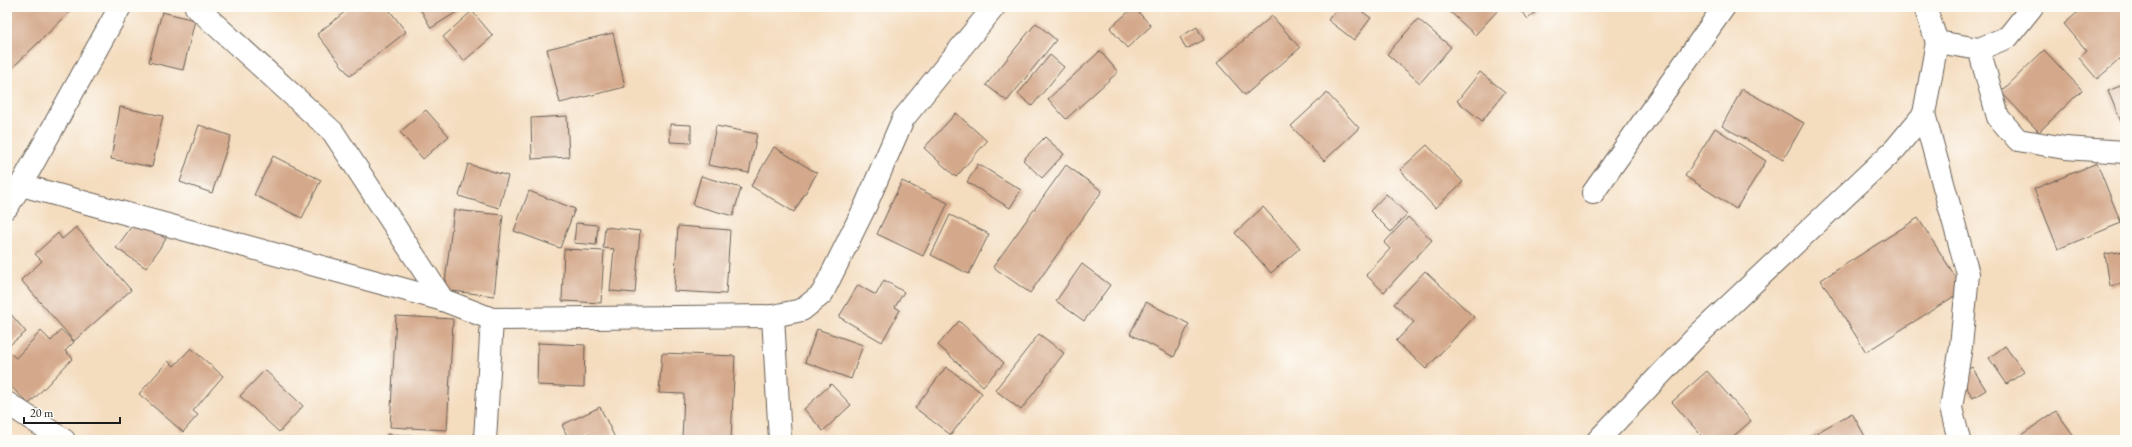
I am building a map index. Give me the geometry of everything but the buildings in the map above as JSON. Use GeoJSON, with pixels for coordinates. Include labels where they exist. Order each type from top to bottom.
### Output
{"type":"FeatureCollection","features":[{"type":"Feature","properties":{"kind":"street"},"geometry":{"type":"LineString","coordinates":[[7,207],[22,185],[120,7]]}},
{"type":"Feature","properties":{"kind":"street"},"geometry":{"type":"LineString","coordinates":[[196,7],[333,132],[443,300]]}},
{"type":"Feature","properties":{"kind":"street"},"geometry":{"type":"LineString","coordinates":[[22,185],[443,300],[492,319],[773,316],[802,310],[822,294],[865,207],[903,119],[994,7]]}},
{"type":"Feature","properties":{"kind":"street"},"geometry":{"type":"LineString","coordinates":[[1593,193],[1724,7]]}},
{"type":"Feature","properties":{"kind":"street"},"geometry":{"type":"LineString","coordinates":[[1925,7],[1937,42],[1924,114],[1968,274],[1961,346],[1951,408],[1959,440]]}},
{"type":"Feature","properties":{"kind":"street"},"geometry":{"type":"LineString","coordinates":[[1937,42],[1979,49],[2008,37],[2032,7]]}},
{"type":"Feature","properties":{"kind":"street"},"geometry":{"type":"LineString","coordinates":[[1979,49],[1998,117],[2018,140],[2065,148],[2125,152]]}},
{"type":"Feature","properties":{"kind":"street"},"geometry":{"type":"LineString","coordinates":[[1598,440],[1698,336],[1895,149],[1924,114]]}},
{"type":"Feature","properties":{"kind":"street"},"geometry":{"type":"LineString","coordinates":[[773,316],[780,440]]}},
{"type":"Feature","properties":{"kind":"street"},"geometry":{"type":"LineString","coordinates":[[485,440],[492,319]]}},
{"type":"Feature","properties":{"kind":"street"},"geometry":{"type":"LineString","coordinates":[[7,403],[64,440]]}}]}
